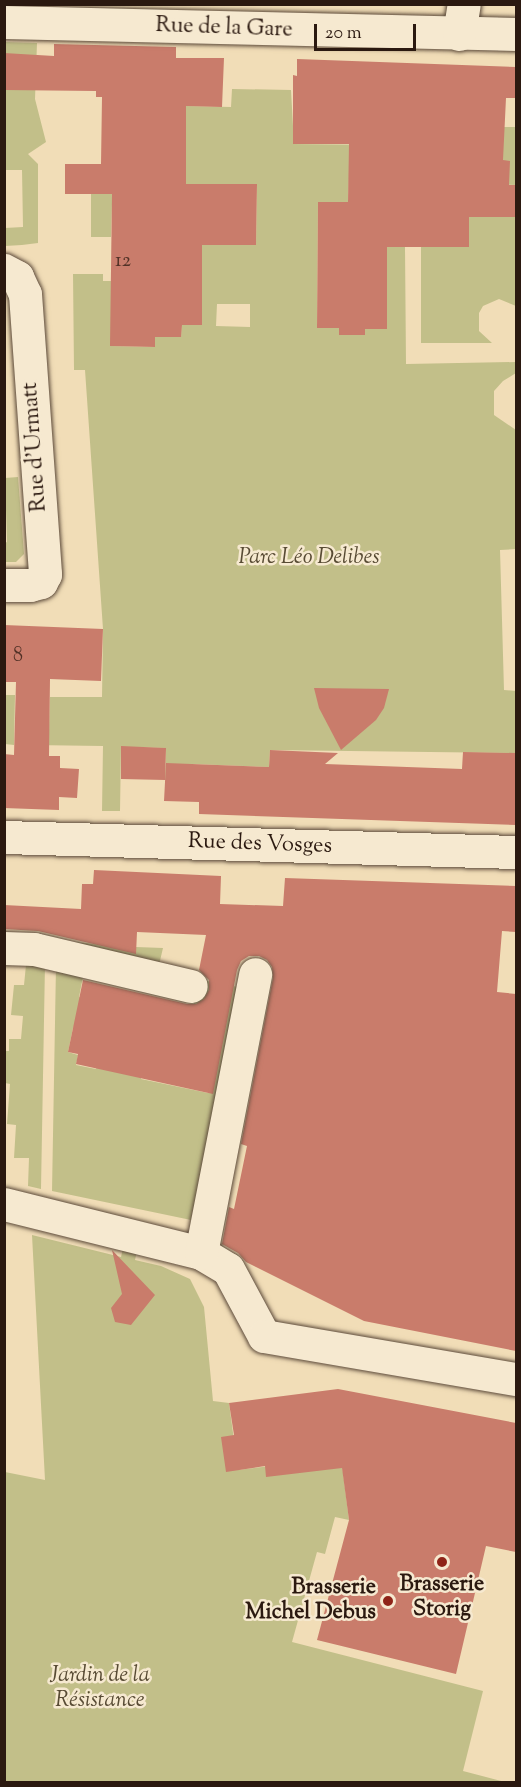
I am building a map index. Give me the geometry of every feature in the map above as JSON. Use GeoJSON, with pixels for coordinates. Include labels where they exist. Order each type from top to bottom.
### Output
{"type":"FeatureCollection","features":[{"type":"Feature","properties":{"kind":"street","name":"Rue de la Gare"},"geometry":{"type":"LineString","coordinates":[[4,22],[266,17],[461,19],[516,34]]}},
{"type":"Feature","properties":{"kind":"street","name":"Rue d'Urmatt"},"geometry":{"type":"LineString","coordinates":[[4,585],[30,585],[41,582],[45,574],[25,294],[11,273]]}},
{"type":"Feature","properties":{"kind":"street","name":"Rue des Vosges"},"geometry":{"type":"LineString","coordinates":[[4,837],[516,852]]}},
{"type":"Feature","properties":{"kind":"street"},"geometry":{"type":"LineString","coordinates":[[4,948],[34,950],[191,986]]}},
{"type":"Feature","properties":{"kind":"street"},"geometry":{"type":"LineString","coordinates":[[201,1253],[255,974]]}},
{"type":"Feature","properties":{"kind":"street"},"geometry":{"type":"LineString","coordinates":[[4,1204],[201,1253],[228,1269],[264,1336],[516,1379]]}},
{"type":"Feature","properties":{"kind":"green space"},"geometry":{"type":"Polygon","coordinates":[[[5,42],[37,43],[35,99],[46,142],[28,154],[38,164],[38,243],[5,246],[5,228],[23,227],[22,170],[5,170],[5,42]]]}},
{"type":"Feature","properties":{"kind":"green space","name":"Parc Léo Delibes"},"geometry":{"type":"Polygon","coordinates":[[[232,89],[291,90],[294,144],[388,145],[491,127],[516,127],[516,185],[349,178],[348,202],[318,202],[317,328],[339,328],[339,335],[365,335],[365,329],[387,328],[387,247],[405,247],[406,364],[516,362],[516,373],[503,381],[494,391],[494,415],[516,430],[516,549],[500,550],[504,690],[516,691],[516,753],[270,750],[269,767],[193,764],[192,783],[165,780],[166,748],[121,747],[120,811],[102,811],[103,746],[32,745],[49,730],[50,697],[102,697],[103,629],[85,370],[74,370],[73,274],[103,274],[103,281],[111,281],[111,346],[155,347],[155,337],[181,337],[182,316],[202,254],[202,245],[256,245],[257,185],[178,184],[112,204],[111,237],[91,237],[91,164],[125,164],[186,144],[186,106],[231,107],[232,89]],[[217,304],[216,326],[250,327],[250,304],[217,304]]]}},
{"type":"Feature","properties":{"kind":"green space"},"geometry":{"type":"Polygon","coordinates":[[[469,217],[516,217],[516,306],[499,299],[483,306],[479,313],[479,331],[492,343],[421,343],[421,247],[469,247],[469,217]]]}},
{"type":"Feature","properties":{"kind":"green space"},"geometry":{"type":"Polygon","coordinates":[[[18,477],[24,554],[16,562],[5,562],[5,543],[7,542],[5,478],[18,477]]]}},
{"type":"Feature","properties":{"kind":"green space"},"geometry":{"type":"Polygon","coordinates":[[[5,695],[15,695],[14,745],[5,744],[5,695]]]}},
{"type":"Feature","properties":{"kind":"green space"},"geometry":{"type":"Polygon","coordinates":[[[33,939],[136,947],[163,948],[159,965],[33,939]]]}},
{"type":"Feature","properties":{"kind":"green space"},"geometry":{"type":"Polygon","coordinates":[[[45,964],[41,1189],[28,1186],[29,1158],[14,1158],[16,1125],[7,1124],[10,1084],[5,1083],[4,1051],[9,1051],[9,1039],[21,1039],[23,1016],[11,1015],[14,985],[24,985],[26,965],[45,964]]]}},
{"type":"Feature","properties":{"kind":"green space"},"geometry":{"type":"Polygon","coordinates":[[[56,966],[83,977],[79,997],[89,1000],[73,1028],[68,1052],[78,1055],[76,1065],[96,1069],[98,1059],[143,1067],[141,1079],[208,1093],[192,1018],[197,979],[238,987],[191,1220],[52,1191],[56,966]]]}},
{"type":"Feature","properties":{"kind":"green space","name":"Jardin de la Résistance"},"geometry":{"type":"Polygon","coordinates":[[[32,1235],[121,1257],[123,1248],[137,1251],[135,1260],[161,1266],[190,1279],[204,1307],[213,1401],[229,1403],[238,1470],[341,1457],[349,1520],[335,1517],[325,1554],[317,1552],[292,1642],[483,1691],[463,1771],[505,1782],[5,1782],[5,1472],[45,1480],[32,1235]]]}},
{"type":"Feature","properties":{"kind":"building"},"geometry":{"type":"Polygon","coordinates":[[[54,44],[176,47],[176,58],[224,58],[222,107],[186,106],[186,184],[257,184],[256,245],[202,245],[202,325],[182,325],[181,337],[155,337],[155,347],[110,346],[112,194],[65,194],[65,164],[101,164],[102,97],[96,97],[96,91],[4,90],[4,53],[54,56],[54,44]]]}},
{"type":"Feature","properties":{"kind":"building"},"geometry":{"type":"Polygon","coordinates":[[[297,59],[516,67],[516,98],[506,98],[503,160],[510,161],[509,185],[516,185],[516,217],[469,217],[469,247],[387,247],[387,329],[365,329],[365,335],[339,335],[339,328],[317,328],[318,202],[348,202],[349,144],[293,144],[293,75],[297,76],[297,59]]]}},
{"type":"Feature","properties":{"kind":"building"},"geometry":{"type":"Polygon","coordinates":[[[4,625],[103,629],[101,681],[50,679],[49,756],[60,756],[60,768],[79,769],[77,798],[59,797],[59,810],[4,808],[4,754],[14,755],[16,682],[4,682],[4,625]]]}},
{"type":"Feature","properties":{"kind":"building"},"geometry":{"type":"Polygon","coordinates":[[[314,688],[389,689],[384,708],[376,720],[341,750],[319,708],[314,688]]]}},
{"type":"Feature","properties":{"kind":"building"},"geometry":{"type":"Polygon","coordinates":[[[121,746],[166,748],[165,780],[121,779],[121,746]]]}},
{"type":"Feature","properties":{"kind":"building"},"geometry":{"type":"Polygon","coordinates":[[[270,750],[338,753],[325,764],[462,769],[463,752],[516,753],[516,825],[199,814],[199,802],[164,801],[166,763],[269,767],[270,750]]]}},
{"type":"Feature","properties":{"kind":"building"},"geometry":{"type":"Polygon","coordinates":[[[94,870],[221,876],[220,904],[283,906],[285,878],[516,886],[516,932],[502,931],[497,992],[516,994],[516,1351],[364,1321],[246,1262],[238,1253],[222,1244],[229,1207],[234,1209],[247,1146],[241,1144],[273,978],[272,967],[267,960],[259,956],[249,956],[241,961],[237,970],[213,1094],[76,1064],[78,1054],[68,1052],[83,980],[187,1004],[196,1004],[204,999],[209,990],[209,980],[199,970],[206,935],[137,932],[136,954],[38,931],[4,929],[4,905],[81,909],[82,884],[93,884],[94,870]]]}},
{"type":"Feature","properties":{"kind":"building"},"geometry":{"type":"Polygon","coordinates":[[[112,1250],[155,1295],[131,1325],[115,1322],[111,1308],[122,1294],[112,1250]]]}},
{"type":"Feature","properties":{"kind":"building"},"geometry":{"type":"Polygon","coordinates":[[[338,1389],[516,1423],[516,1552],[486,1546],[456,1674],[317,1640],[349,1520],[342,1468],[266,1477],[265,1466],[226,1472],[221,1437],[234,1435],[229,1403],[338,1389]]]}},
{"type":"Feature","properties":{"kind":"place","name":"Brasserie Storig"},"geometry":{"type":"Point","coordinates":[442,1562]}},
{"type":"Feature","properties":{"kind":"place","name":"Brasserie Michel Debus"},"geometry":{"type":"Point","coordinates":[388,1601]}}]}
